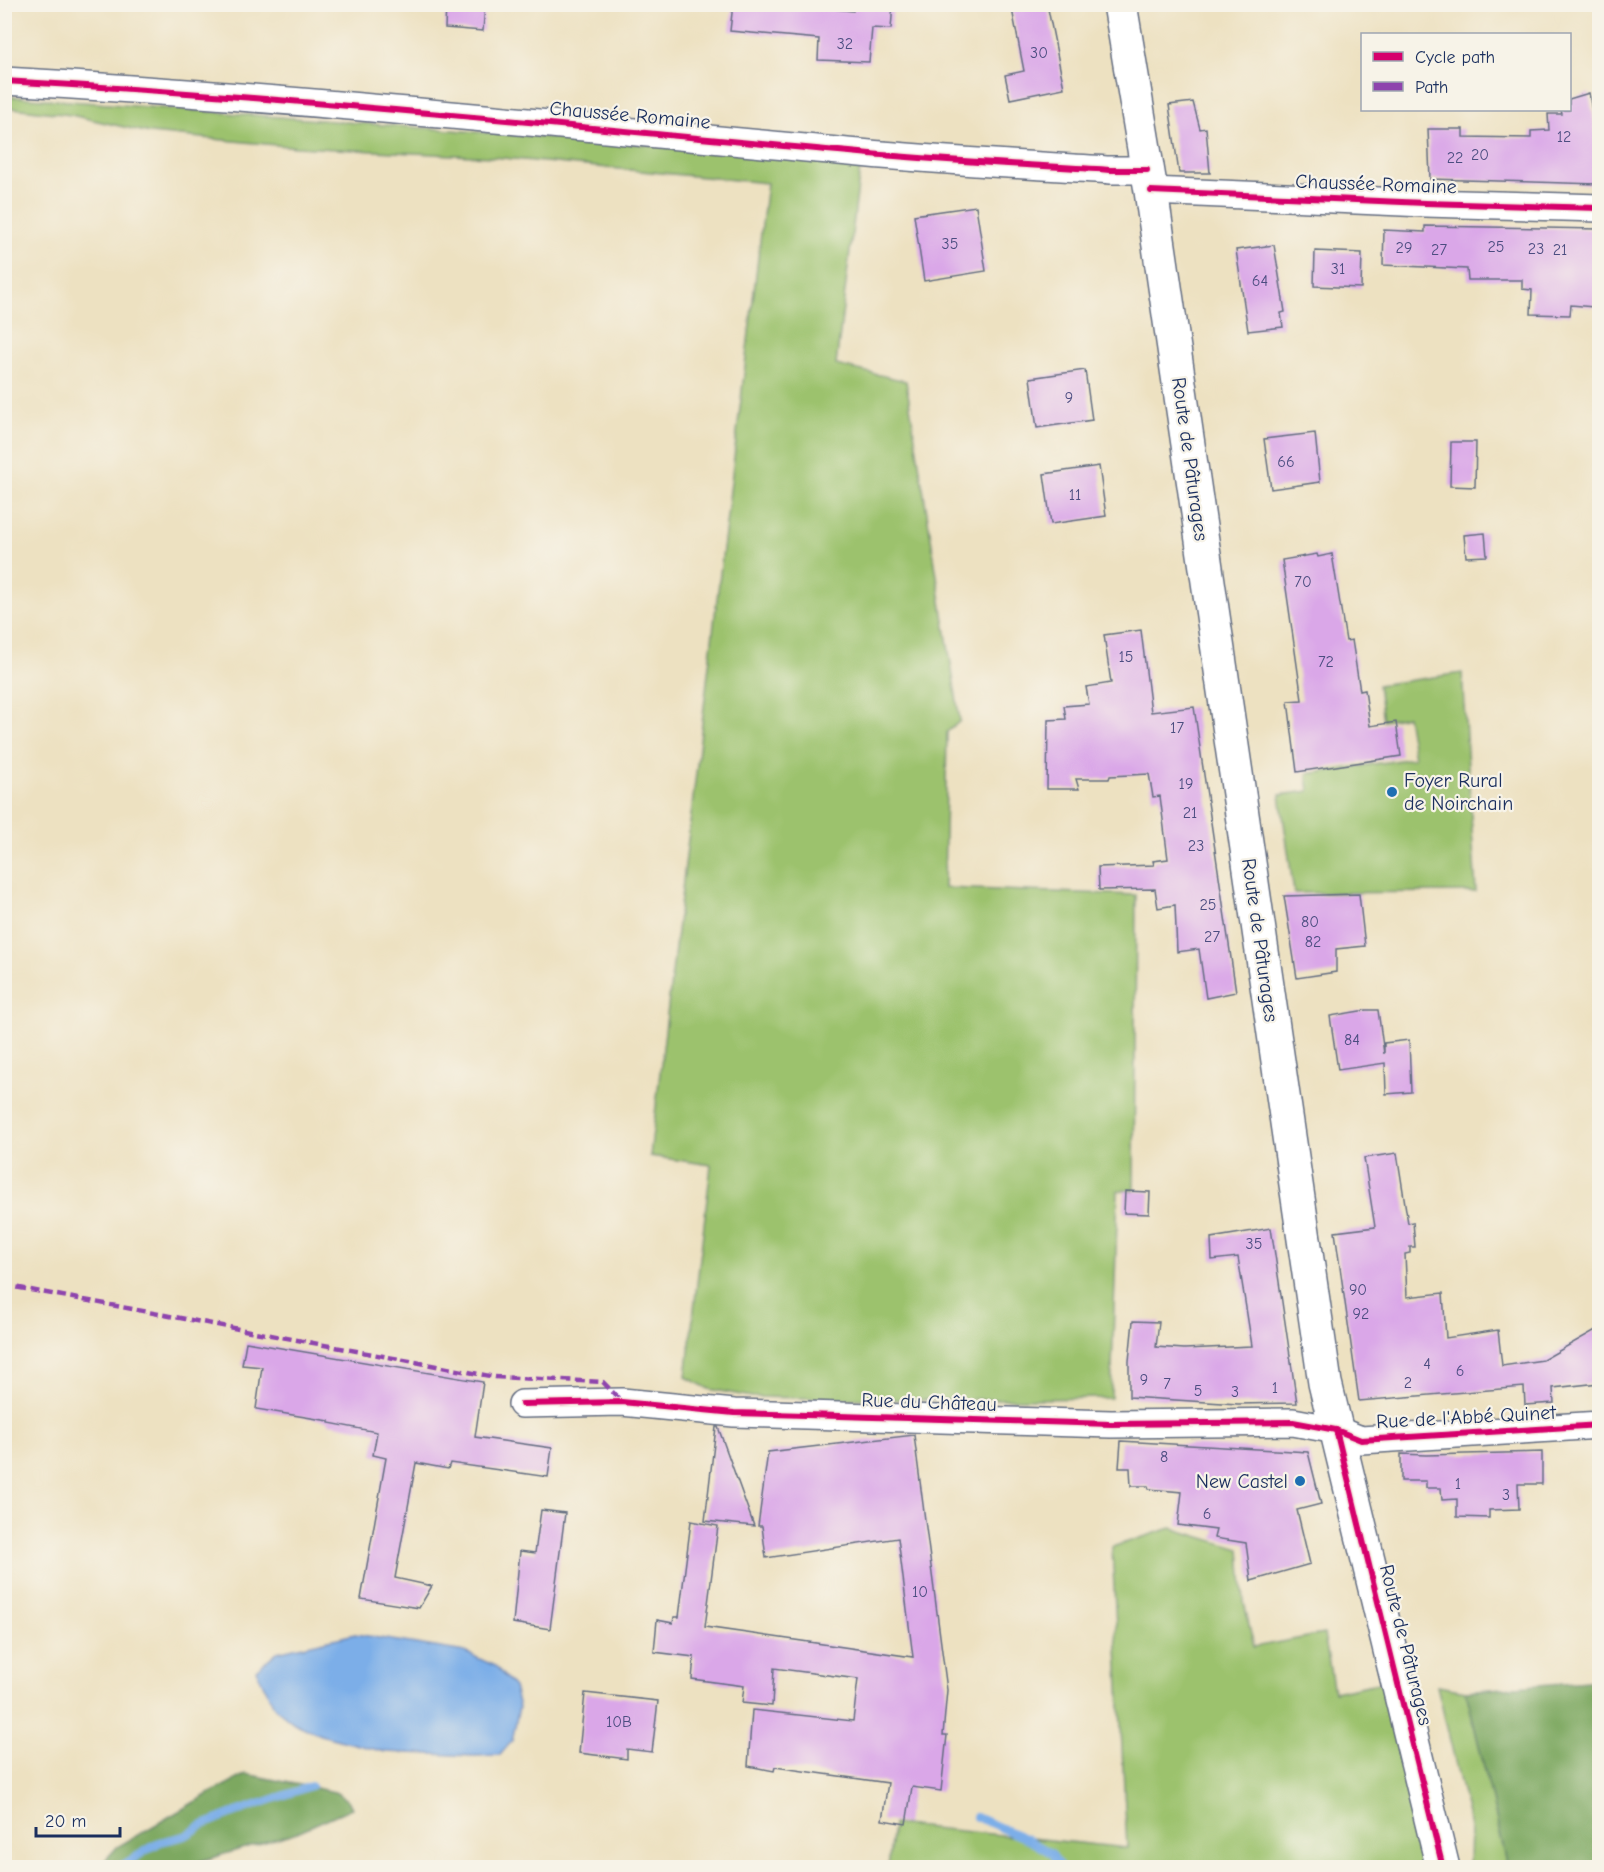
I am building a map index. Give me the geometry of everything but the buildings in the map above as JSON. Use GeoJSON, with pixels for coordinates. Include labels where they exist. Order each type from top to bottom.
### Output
{"type":"FeatureCollection","features":[{"type":"Feature","properties":{"kind":"main road","name":"Route de Pâturages"},"geometry":{"type":"LineString","coordinates":[[1120,4],[1149,180],[1323,1371],[1443,1868]]}},
{"type":"Feature","properties":{"kind":"street","name":"Chaussée Romaine"},"geometry":{"type":"LineString","coordinates":[[4,81],[112,87],[713,138],[862,154],[1111,170],[1149,180],[1425,203],[1599,208]]}},
{"type":"Feature","properties":{"kind":"street","name":"Rue du Château"},"geometry":{"type":"LineString","coordinates":[[522,1404],[622,1402],[734,1413],[1111,1424],[1293,1422],[1336,1430]]}},
{"type":"Feature","properties":{"kind":"street","name":"Rue de l'Abbé Quinet"},"geometry":{"type":"LineString","coordinates":[[1336,1430],[1361,1440],[1599,1425]]}},
{"type":"Feature","properties":{"kind":"green space"},"geometry":{"type":"Polygon","coordinates":[[[4,96],[861,161],[836,365],[906,381],[960,721],[947,732],[944,888],[1136,895],[1134,1190],[1118,1191],[1111,1398],[922,1400],[752,1397],[709,1389],[686,1377],[711,1165],[650,1156],[767,183],[492,157],[297,147],[150,133],[71,115],[5,107],[4,96]]]}},
{"type":"Feature","properties":{"kind":"green space"},"geometry":{"type":"Polygon","coordinates":[[[1462,673],[1476,892],[1294,893],[1280,795],[1309,791],[1307,774],[1414,758],[1407,716],[1383,721],[1378,685],[1462,673]]]}},
{"type":"Feature","properties":{"kind":"green space"},"geometry":{"type":"Polygon","coordinates":[[[1171,1528],[1240,1549],[1244,1602],[1254,1647],[1324,1634],[1334,1692],[1398,1679],[1443,1868],[888,1868],[893,1824],[1127,1848],[1112,1547],[1171,1528]]]}},
{"type":"Feature","properties":{"kind":"green space"},"geometry":{"type":"Polygon","coordinates":[[[1599,1680],[1599,1867],[1508,1867],[1466,1691],[1599,1680]]]}},
{"type":"Feature","properties":{"kind":"green space"},"geometry":{"type":"Polygon","coordinates":[[[1437,1686],[1466,1691],[1508,1867],[1469,1867],[1470,1824],[1437,1686]]]}},
{"type":"Feature","properties":{"kind":"green space"},"geometry":{"type":"Polygon","coordinates":[[[246,1774],[335,1792],[348,1800],[352,1808],[295,1833],[198,1862],[190,1867],[99,1867],[117,1847],[246,1774]]]}},
{"type":"Feature","properties":{"kind":"water"},"geometry":{"type":"Polygon","coordinates":[[[355,1634],[465,1652],[495,1666],[514,1687],[519,1707],[512,1741],[500,1755],[385,1752],[320,1735],[294,1723],[275,1708],[256,1670],[277,1652],[355,1634]]]}},
{"type":"Feature","properties":{"kind":"waterway"},"geometry":{"type":"LineString","coordinates":[[118,1868],[160,1842],[185,1836],[203,1825],[311,1786]]}},
{"type":"Feature","properties":{"kind":"waterway"},"geometry":{"type":"LineString","coordinates":[[976,1817],[1027,1839],[1051,1853],[1061,1868]]}},
{"type":"Feature","properties":{"kind":"marked path"},"geometry":{"type":"LineString","coordinates":[[4,1285],[495,1377],[603,1382],[622,1402]]}},
{"type":"Feature","properties":{"kind":"cycle path"},"geometry":{"type":"LineString","coordinates":[[4,81],[325,104],[922,158],[1111,170],[1147,170]]}},
{"type":"Feature","properties":{"kind":"cycle path"},"geometry":{"type":"LineString","coordinates":[[1151,191],[1600,208]]}},
{"type":"Feature","properties":{"kind":"cycle path"},"geometry":{"type":"LineString","coordinates":[[522,1404],[622,1402],[734,1413],[1111,1424],[1293,1422],[1336,1430],[1361,1440],[1600,1425]]}},
{"type":"Feature","properties":{"kind":"cycle path"},"geometry":{"type":"LineString","coordinates":[[1336,1430],[1443,1868]]}},
{"type":"Feature","properties":{"kind":"place","name":"Foyer Rural de Noirchain"},"geometry":{"type":"Point","coordinates":[1392,792]}},
{"type":"Feature","properties":{"kind":"place","name":"New Castel"},"geometry":{"type":"Point","coordinates":[1300,1481]}}]}
